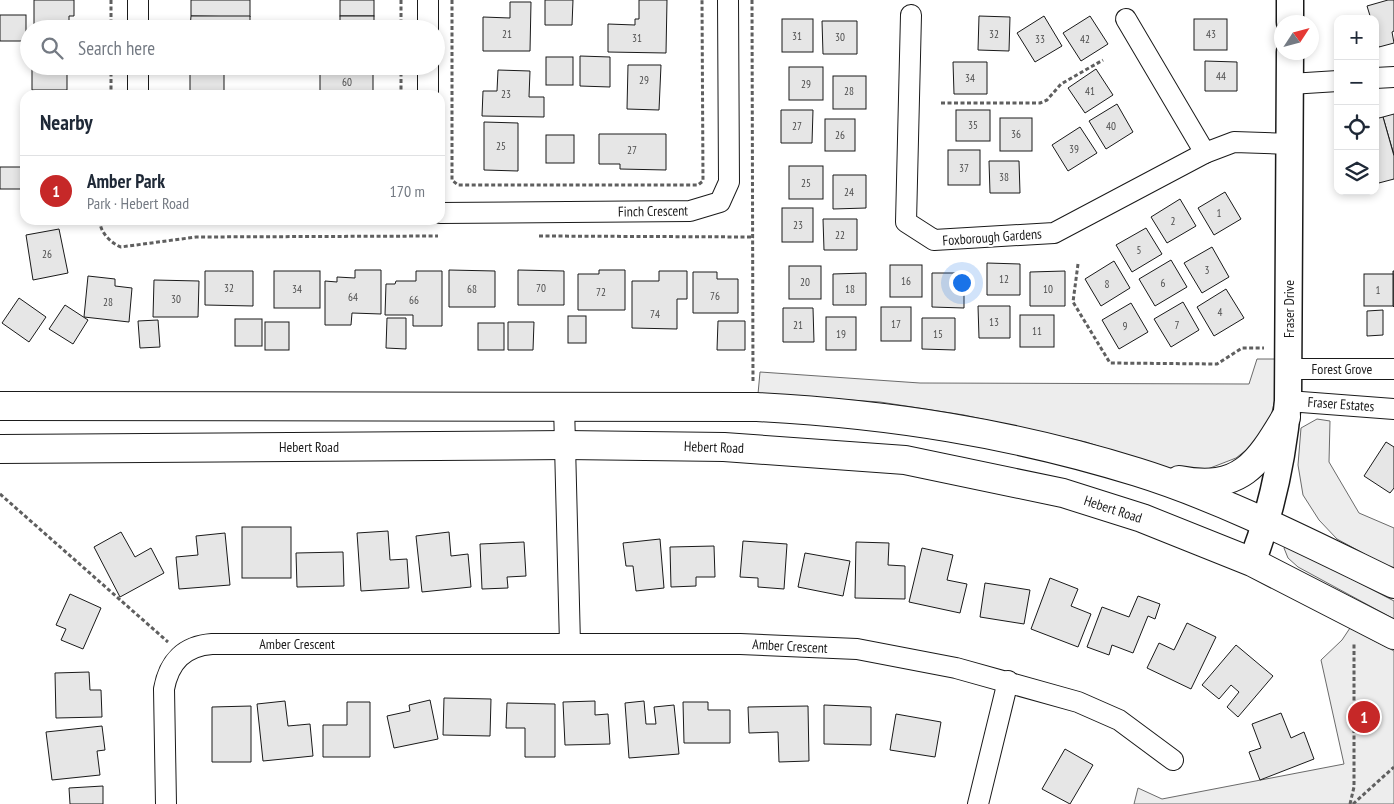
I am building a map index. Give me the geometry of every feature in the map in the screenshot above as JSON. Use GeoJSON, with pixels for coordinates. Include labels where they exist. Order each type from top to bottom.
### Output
{"type":"FeatureCollection","features":[{"type":"Feature","properties":{"kind":"main road"},"geometry":{"type":"LineString","coordinates":[[0,406],[758,406],[842,411],[925,422],[1038,444],[1139,472],[1197,484],[1232,480],[1254,464],[1269,445],[1287,409]]}},
{"type":"Feature","properties":{"kind":"main road","name":"Hebert Road"},"geometry":{"type":"LineString","coordinates":[[0,449],[566,445],[724,447],[905,460],[1063,493],[1142,518],[1252,562],[1394,635]]}},
{"type":"Feature","properties":{"kind":"main road"},"geometry":{"type":"LineString","coordinates":[[1139,472],[1267,523],[1394,584]]}},
{"type":"Feature","properties":{"kind":"street"},"geometry":{"type":"LineString","coordinates":[[138,0],[138,20]]}},
{"type":"Feature","properties":{"kind":"street"},"geometry":{"type":"LineString","coordinates":[[428,0],[428,20]]}},
{"type":"Feature","properties":{"kind":"street","name":"Finch Crescent"},"geometry":{"type":"LineString","coordinates":[[445,213],[690,212],[720,202],[729,182],[728,0]]}},
{"type":"Feature","properties":{"kind":"street"},"geometry":{"type":"LineString","coordinates":[[1290,0],[1290,15]]}},
{"type":"Feature","properties":{"kind":"street","name":"Foxborough Gardens"},"geometry":{"type":"LineString","coordinates":[[911,16],[906,222],[934,240],[1054,233],[1205,154]]}},
{"type":"Feature","properties":{"kind":"street"},"geometry":{"type":"LineString","coordinates":[[1126,20],[1205,154],[1234,142],[1290,144]]}},
{"type":"Feature","properties":{"kind":"street","name":"Fraser Drive"},"geometry":{"type":"LineString","coordinates":[[1252,562],[1267,523],[1287,409],[1289,369],[1290,60]]}},
{"type":"Feature","properties":{"kind":"street"},"geometry":{"type":"LineString","coordinates":[[138,75],[138,90]]}},
{"type":"Feature","properties":{"kind":"street"},"geometry":{"type":"LineString","coordinates":[[428,75],[428,90]]}},
{"type":"Feature","properties":{"kind":"street"},"geometry":{"type":"LineString","coordinates":[[1379,78],[1394,77]]}},
{"type":"Feature","properties":{"kind":"street"},"geometry":{"type":"LineString","coordinates":[[1290,84],[1334,81]]}},
{"type":"Feature","properties":{"kind":"street","name":"Forest Grove"},"geometry":{"type":"LineString","coordinates":[[1289,369],[1394,369]]}},
{"type":"Feature","properties":{"kind":"street"},"geometry":{"type":"LineString","coordinates":[[564,405],[570,644]]}},
{"type":"Feature","properties":{"kind":"street","name":"Fraser Estates"},"geometry":{"type":"LineString","coordinates":[[1287,409],[1394,409]]}},
{"type":"Feature","properties":{"kind":"street","name":"Amber Crescent"},"geometry":{"type":"LineString","coordinates":[[181,654],[200,645],[212,644],[780,644],[841,648],[909,658],[1008,681],[1078,702],[1119,720],[1173,760]]}},
{"type":"Feature","properties":{"kind":"street"},"geometry":{"type":"LineString","coordinates":[[166,804],[164,689],[167,674],[181,654]]}},
{"type":"Feature","properties":{"kind":"street"},"geometry":{"type":"LineString","coordinates":[[978,804],[1008,681]]}},
{"type":"Feature","properties":{"kind":"path"},"geometry":{"type":"LineString","coordinates":[[111,0],[111,20]]}},
{"type":"Feature","properties":{"kind":"path"},"geometry":{"type":"LineString","coordinates":[[401,0],[401,20]]}},
{"type":"Feature","properties":{"kind":"path"},"geometry":{"type":"LineString","coordinates":[[452,0],[452,180],[458,185],[700,183],[703,181],[702,0]]}},
{"type":"Feature","properties":{"kind":"path"},"geometry":{"type":"LineString","coordinates":[[752,0],[754,382]]}},
{"type":"Feature","properties":{"kind":"path"},"geometry":{"type":"LineString","coordinates":[[942,103],[1040,103],[1047,100],[1061,84],[1103,60]]}},
{"type":"Feature","properties":{"kind":"path"},"geometry":{"type":"LineString","coordinates":[[111,75],[111,90]]}},
{"type":"Feature","properties":{"kind":"path"},"geometry":{"type":"LineString","coordinates":[[401,75],[401,90]]}},
{"type":"Feature","properties":{"kind":"path"},"geometry":{"type":"LineString","coordinates":[[101,225],[112,244],[121,248],[196,237],[444,236]]}},
{"type":"Feature","properties":{"kind":"path"},"geometry":{"type":"LineString","coordinates":[[532,236],[754,237]]}},
{"type":"Feature","properties":{"kind":"path"},"geometry":{"type":"LineString","coordinates":[[1078,264],[1073,302],[1110,363],[1217,364],[1242,348],[1243,350],[1267,348]]}},
{"type":"Feature","properties":{"kind":"path"},"geometry":{"type":"LineString","coordinates":[[0,494],[181,654]]}},
{"type":"Feature","properties":{"kind":"path"},"geometry":{"type":"LineString","coordinates":[[1352,804],[1354,787],[1354,641]]}},
{"type":"Feature","properties":{"kind":"path"},"geometry":{"type":"LineString","coordinates":[[1352,804],[1394,767]]}},
{"type":"Feature","properties":{"kind":"shaded area"},"geometry":{"type":"Polygon","coordinates":[[[1257,359],[1278,359],[1278,387],[1270,420],[1255,443],[1236,458],[1205,470],[1176,472],[1086,442],[964,415],[880,402],[758,394],[760,372],[920,383],[1249,384],[1257,359]]]}},
{"type":"Feature","properties":{"kind":"shaded area"},"geometry":{"type":"Polygon","coordinates":[[[1317,419],[1330,421],[1329,462],[1359,513],[1394,528],[1394,570],[1337,539],[1319,520],[1303,495],[1298,465],[1301,428],[1317,419]]]}},
{"type":"Feature","properties":{"kind":"shaded area"},"geometry":{"type":"Polygon","coordinates":[[[1286,545],[1394,601],[1394,619],[1298,567],[1288,558],[1284,548],[1286,545]]]}},
{"type":"Feature","properties":{"kind":"shaded area"},"geometry":{"type":"Polygon","coordinates":[[[1350,628],[1394,651],[1394,804],[1134,804],[1138,788],[1162,799],[1344,764],[1321,660],[1342,640],[1350,628]]]}},
{"type":"Feature","properties":{"kind":"building"},"geometry":{"type":"Polygon","coordinates":[[[34,0],[74,0],[74,16],[69,16],[69,20],[34,20],[34,0]]]}},
{"type":"Feature","properties":{"kind":"building"},"geometry":{"type":"Polygon","coordinates":[[[191,0],[250,0],[250,17],[191,16],[191,0]]]}},
{"type":"Feature","properties":{"kind":"building"},"geometry":{"type":"Polygon","coordinates":[[[340,0],[374,0],[374,16],[340,16],[340,0]]]}},
{"type":"Feature","properties":{"kind":"building"},"geometry":{"type":"Polygon","coordinates":[[[545,0],[573,0],[572,25],[545,25],[545,0]]]}},
{"type":"Feature","properties":{"kind":"building"},"geometry":{"type":"Polygon","coordinates":[[[639,0],[667,0],[666,53],[608,52],[608,24],[635,25],[635,19],[639,19],[639,0]]]}},
{"type":"Feature","properties":{"kind":"building"},"geometry":{"type":"Polygon","coordinates":[[[1394,0],[1394,31],[1392,32],[1394,43],[1379,47],[1379,15],[1370,15],[1367,6],[1394,0]]]}},
{"type":"Feature","properties":{"kind":"building"},"geometry":{"type":"Polygon","coordinates":[[[510,2],[531,2],[530,51],[483,51],[483,17],[510,18],[510,2]]]}},
{"type":"Feature","properties":{"kind":"building"},"geometry":{"type":"Polygon","coordinates":[[[0,15],[26,15],[26,20],[20,20],[20,41],[0,41],[0,15]]]}},
{"type":"Feature","properties":{"kind":"building"},"geometry":{"type":"Polygon","coordinates":[[[191,16],[250,16],[250,20],[191,20],[191,16]]]}},
{"type":"Feature","properties":{"kind":"building"},"geometry":{"type":"Polygon","coordinates":[[[340,16],[374,16],[374,20],[340,20],[340,16]]]}},
{"type":"Feature","properties":{"kind":"building"},"geometry":{"type":"Polygon","coordinates":[[[979,16],[1010,17],[1009,51],[978,50],[979,16]]]}},
{"type":"Feature","properties":{"kind":"building"},"geometry":{"type":"Polygon","coordinates":[[[1044,16],[1062,46],[1035,62],[1017,33],[1044,16]]]}},
{"type":"Feature","properties":{"kind":"building"},"geometry":{"type":"Polygon","coordinates":[[[1090,16],[1108,44],[1081,61],[1063,33],[1090,16]]]}},
{"type":"Feature","properties":{"kind":"building"},"geometry":{"type":"Polygon","coordinates":[[[782,19],[813,19],[813,52],[782,52],[782,19]]]}},
{"type":"Feature","properties":{"kind":"building"},"geometry":{"type":"Polygon","coordinates":[[[1194,19],[1227,19],[1227,50],[1194,50],[1194,19]]]}},
{"type":"Feature","properties":{"kind":"building"},"geometry":{"type":"Polygon","coordinates":[[[822,21],[857,21],[857,54],[823,54],[822,21]]]}},
{"type":"Feature","properties":{"kind":"building"},"geometry":{"type":"Polygon","coordinates":[[[580,56],[610,57],[610,87],[580,86],[580,56]]]}},
{"type":"Feature","properties":{"kind":"building"},"geometry":{"type":"Polygon","coordinates":[[[546,57],[573,57],[573,85],[546,85],[546,57]]]}},
{"type":"Feature","properties":{"kind":"building"},"geometry":{"type":"Polygon","coordinates":[[[1205,61],[1237,62],[1237,91],[1205,91],[1205,61]]]}},
{"type":"Feature","properties":{"kind":"building"},"geometry":{"type":"Polygon","coordinates":[[[953,62],[987,62],[987,94],[954,94],[953,62]]]}},
{"type":"Feature","properties":{"kind":"building"},"geometry":{"type":"Polygon","coordinates":[[[628,65],[661,65],[659,110],[627,109],[628,65]]]}},
{"type":"Feature","properties":{"kind":"building"},"geometry":{"type":"Polygon","coordinates":[[[789,67],[823,67],[823,100],[789,100],[789,67]]]}},
{"type":"Feature","properties":{"kind":"building"},"geometry":{"type":"Polygon","coordinates":[[[1096,69],[1113,95],[1085,113],[1068,88],[1096,69]]]}},
{"type":"Feature","properties":{"kind":"building"},"geometry":{"type":"Polygon","coordinates":[[[498,70],[530,71],[529,97],[544,97],[544,117],[482,116],[483,91],[497,91],[498,70]]]}},
{"type":"Feature","properties":{"kind":"building"},"geometry":{"type":"Polygon","coordinates":[[[32,75],[67,75],[67,90],[32,90],[32,75]]]}},
{"type":"Feature","properties":{"kind":"building"},"geometry":{"type":"Polygon","coordinates":[[[190,75],[224,75],[224,90],[190,90],[190,75]]]}},
{"type":"Feature","properties":{"kind":"building"},"geometry":{"type":"Polygon","coordinates":[[[320,75],[373,75],[373,90],[320,90],[320,75]]]}},
{"type":"Feature","properties":{"kind":"building"},"geometry":{"type":"Polygon","coordinates":[[[833,76],[866,76],[866,109],[833,109],[833,76]]]}},
{"type":"Feature","properties":{"kind":"building"},"geometry":{"type":"Polygon","coordinates":[[[1117,104],[1133,132],[1106,149],[1089,121],[1117,104]]]}},
{"type":"Feature","properties":{"kind":"building"},"geometry":{"type":"Polygon","coordinates":[[[781,110],[813,110],[812,143],[781,143],[781,110]]]}},
{"type":"Feature","properties":{"kind":"building"},"geometry":{"type":"Polygon","coordinates":[[[956,110],[990,110],[990,141],[956,141],[956,110]]]}},
{"type":"Feature","properties":{"kind":"building"},"geometry":{"type":"Polygon","coordinates":[[[1394,114],[1394,155],[1383,117],[1394,114]]]}},
{"type":"Feature","properties":{"kind":"building"},"geometry":{"type":"Polygon","coordinates":[[[1383,117],[1394,156],[1394,179],[1379,183],[1379,150],[1379,118],[1383,117]]]}},
{"type":"Feature","properties":{"kind":"building"},"geometry":{"type":"Polygon","coordinates":[[[1000,118],[1032,118],[1032,151],[1000,151],[1000,118]]]}},
{"type":"Feature","properties":{"kind":"building"},"geometry":{"type":"Polygon","coordinates":[[[825,119],[855,119],[855,151],[825,151],[825,119]]]}},
{"type":"Feature","properties":{"kind":"building"},"geometry":{"type":"Polygon","coordinates":[[[484,122],[518,123],[518,171],[484,170],[484,122]]]}},
{"type":"Feature","properties":{"kind":"building"},"geometry":{"type":"Polygon","coordinates":[[[1080,127],[1097,153],[1068,171],[1052,145],[1080,127]]]}},
{"type":"Feature","properties":{"kind":"building"},"geometry":{"type":"Polygon","coordinates":[[[599,134],[666,134],[666,170],[620,169],[620,164],[599,164],[599,134]]]}},
{"type":"Feature","properties":{"kind":"building"},"geometry":{"type":"Polygon","coordinates":[[[546,135],[574,135],[574,163],[546,163],[546,135]]]}},
{"type":"Feature","properties":{"kind":"building"},"geometry":{"type":"Polygon","coordinates":[[[948,150],[980,150],[980,185],[948,185],[948,150]]]}},
{"type":"Feature","properties":{"kind":"building"},"geometry":{"type":"Polygon","coordinates":[[[989,161],[1019,161],[1020,193],[990,193],[989,161]]]}},
{"type":"Feature","properties":{"kind":"building"},"geometry":{"type":"Polygon","coordinates":[[[789,166],[823,166],[823,199],[789,199],[789,166]]]}},
{"type":"Feature","properties":{"kind":"building"},"geometry":{"type":"Polygon","coordinates":[[[0,167],[20,167],[20,189],[0,189],[0,167]]]}},
{"type":"Feature","properties":{"kind":"building"},"geometry":{"type":"Polygon","coordinates":[[[833,175],[866,175],[866,208],[833,209],[833,175]]]}},
{"type":"Feature","properties":{"kind":"building"},"geometry":{"type":"Polygon","coordinates":[[[1225,192],[1241,219],[1214,235],[1198,208],[1225,192]]]}},
{"type":"Feature","properties":{"kind":"building"},"geometry":{"type":"Polygon","coordinates":[[[1180,199],[1196,226],[1167,243],[1151,217],[1180,199]]]}},
{"type":"Feature","properties":{"kind":"building"},"geometry":{"type":"Polygon","coordinates":[[[782,208],[813,208],[813,242],[782,242],[782,208]]]}},
{"type":"Feature","properties":{"kind":"building"},"geometry":{"type":"Polygon","coordinates":[[[823,219],[857,219],[857,250],[824,250],[823,219]]]}},
{"type":"Feature","properties":{"kind":"building"},"geometry":{"type":"Polygon","coordinates":[[[1146,228],[1162,254],[1132,272],[1116,245],[1146,228]]]}},
{"type":"Feature","properties":{"kind":"building"},"geometry":{"type":"Polygon","coordinates":[[[59,229],[68,273],[33,280],[26,235],[59,229]]]}},
{"type":"Feature","properties":{"kind":"building"},"geometry":{"type":"Polygon","coordinates":[[[1212,247],[1229,277],[1202,293],[1184,263],[1212,247]]]}},
{"type":"Feature","properties":{"kind":"building"},"geometry":{"type":"Polygon","coordinates":[[[1171,260],[1187,287],[1155,306],[1139,279],[1171,260]]]}},
{"type":"Feature","properties":{"kind":"building"},"geometry":{"type":"Polygon","coordinates":[[[1114,261],[1130,288],[1101,306],[1085,279],[1114,261]]]}},
{"type":"Feature","properties":{"kind":"building"},"geometry":{"type":"Polygon","coordinates":[[[987,263],[1020,264],[1020,295],[987,295],[987,263]]]}},
{"type":"Feature","properties":{"kind":"building"},"geometry":{"type":"Polygon","coordinates":[[[890,265],[922,265],[922,297],[890,297],[890,265]]]}},
{"type":"Feature","properties":{"kind":"building"},"geometry":{"type":"Polygon","coordinates":[[[789,266],[821,266],[821,299],[789,299],[789,266]]]}},
{"type":"Feature","properties":{"kind":"building"},"geometry":{"type":"Polygon","coordinates":[[[355,270],[381,270],[381,314],[352,313],[351,325],[325,325],[325,281],[337,282],[337,277],[355,278],[355,270]]]}},
{"type":"Feature","properties":{"kind":"building"},"geometry":{"type":"Polygon","coordinates":[[[449,270],[495,271],[495,307],[449,307],[449,270]]]}},
{"type":"Feature","properties":{"kind":"building"},"geometry":{"type":"Polygon","coordinates":[[[518,270],[564,271],[564,305],[518,305],[518,270]]]}},
{"type":"Feature","properties":{"kind":"building"},"geometry":{"type":"Polygon","coordinates":[[[599,270],[625,270],[625,310],[578,310],[578,274],[599,274],[599,270]]]}},
{"type":"Feature","properties":{"kind":"building"},"geometry":{"type":"Polygon","coordinates":[[[205,271],[253,271],[253,306],[205,305],[205,271]]]}},
{"type":"Feature","properties":{"kind":"building"},"geometry":{"type":"Polygon","coordinates":[[[274,271],[320,271],[320,308],[274,308],[274,271]]]}},
{"type":"Feature","properties":{"kind":"building"},"geometry":{"type":"Polygon","coordinates":[[[416,271],[442,271],[442,326],[413,326],[413,315],[385,315],[386,284],[395,284],[396,281],[416,281],[416,271]]]}},
{"type":"Feature","properties":{"kind":"building"},"geometry":{"type":"Polygon","coordinates":[[[659,271],[687,271],[687,299],[677,299],[677,329],[632,328],[632,281],[659,281],[659,271]]]}},
{"type":"Feature","properties":{"kind":"building"},"geometry":{"type":"Polygon","coordinates":[[[1065,271],[1065,306],[1030,306],[1030,272],[1065,271]]]}},
{"type":"Feature","properties":{"kind":"building"},"geometry":{"type":"Polygon","coordinates":[[[1394,271],[1394,307],[1393,306],[1394,271]]]}},
{"type":"Feature","properties":{"kind":"building"},"geometry":{"type":"Polygon","coordinates":[[[693,272],[717,272],[717,279],[738,279],[738,313],[693,313],[693,272]]]}},
{"type":"Feature","properties":{"kind":"building"},"geometry":{"type":"Polygon","coordinates":[[[866,273],[866,305],[833,305],[833,274],[866,273]]]}},
{"type":"Feature","properties":{"kind":"building"},"geometry":{"type":"Polygon","coordinates":[[[932,273],[964,273],[964,308],[932,307],[932,273]]]}},
{"type":"Feature","properties":{"kind":"building"},"geometry":{"type":"Polygon","coordinates":[[[1364,274],[1393,274],[1393,306],[1364,306],[1364,274]]]}},
{"type":"Feature","properties":{"kind":"building"},"geometry":{"type":"Polygon","coordinates":[[[88,276],[115,279],[115,286],[132,288],[129,322],[84,317],[88,276]]]}},
{"type":"Feature","properties":{"kind":"building"},"geometry":{"type":"Polygon","coordinates":[[[154,280],[199,281],[198,317],[153,317],[154,280]]]}},
{"type":"Feature","properties":{"kind":"building"},"geometry":{"type":"Polygon","coordinates":[[[1226,289],[1244,318],[1214,336],[1197,307],[1226,289]]]}},
{"type":"Feature","properties":{"kind":"building"},"geometry":{"type":"Polygon","coordinates":[[[19,298],[46,317],[29,342],[2,323],[19,298]]]}},
{"type":"Feature","properties":{"kind":"building"},"geometry":{"type":"Polygon","coordinates":[[[1183,302],[1199,330],[1171,347],[1154,319],[1183,302]]]}},
{"type":"Feature","properties":{"kind":"building"},"geometry":{"type":"Polygon","coordinates":[[[1131,303],[1148,332],[1119,349],[1102,320],[1131,303]]]}},
{"type":"Feature","properties":{"kind":"building"},"geometry":{"type":"Polygon","coordinates":[[[65,305],[88,320],[73,344],[49,329],[65,305]]]}},
{"type":"Feature","properties":{"kind":"building"},"geometry":{"type":"Polygon","coordinates":[[[978,306],[1010,306],[1010,338],[979,338],[978,306]]]}},
{"type":"Feature","properties":{"kind":"building"},"geometry":{"type":"Polygon","coordinates":[[[881,307],[911,307],[911,341],[881,341],[881,307]]]}},
{"type":"Feature","properties":{"kind":"building"},"geometry":{"type":"Polygon","coordinates":[[[783,308],[813,308],[814,342],[783,342],[783,308]]]}},
{"type":"Feature","properties":{"kind":"building"},"geometry":{"type":"Polygon","coordinates":[[[1383,310],[1383,335],[1367,336],[1367,311],[1383,310]]]}},
{"type":"Feature","properties":{"kind":"building"},"geometry":{"type":"Polygon","coordinates":[[[1020,315],[1054,315],[1054,347],[1020,347],[1020,315]]]}},
{"type":"Feature","properties":{"kind":"building"},"geometry":{"type":"Polygon","coordinates":[[[568,316],[586,316],[586,343],[568,343],[568,316]]]}},
{"type":"Feature","properties":{"kind":"building"},"geometry":{"type":"Polygon","coordinates":[[[826,317],[856,317],[856,350],[826,350],[826,317]]]}},
{"type":"Feature","properties":{"kind":"building"},"geometry":{"type":"Polygon","coordinates":[[[387,318],[406,318],[406,349],[386,348],[387,318]]]}},
{"type":"Feature","properties":{"kind":"building"},"geometry":{"type":"Polygon","coordinates":[[[922,318],[955,318],[955,350],[922,349],[922,318]]]}},
{"type":"Feature","properties":{"kind":"building"},"geometry":{"type":"Polygon","coordinates":[[[235,319],[262,319],[262,346],[235,346],[235,319]]]}},
{"type":"Feature","properties":{"kind":"building"},"geometry":{"type":"Polygon","coordinates":[[[158,320],[160,347],[140,348],[138,321],[158,320]]]}},
{"type":"Feature","properties":{"kind":"building"},"geometry":{"type":"Polygon","coordinates":[[[718,321],[745,321],[745,350],[717,350],[718,321]]]}},
{"type":"Feature","properties":{"kind":"building"},"geometry":{"type":"Polygon","coordinates":[[[265,322],[289,322],[289,350],[265,350],[265,322]]]}},
{"type":"Feature","properties":{"kind":"building"},"geometry":{"type":"Polygon","coordinates":[[[508,322],[534,322],[533,350],[508,350],[508,322]]]}},
{"type":"Feature","properties":{"kind":"building"},"geometry":{"type":"Polygon","coordinates":[[[478,323],[504,323],[504,350],[478,350],[478,323]]]}},
{"type":"Feature","properties":{"kind":"building"},"geometry":{"type":"Polygon","coordinates":[[[1386,442],[1394,447],[1394,488],[1390,493],[1364,476],[1386,442]]]}},
{"type":"Feature","properties":{"kind":"building"},"geometry":{"type":"Polygon","coordinates":[[[242,527],[291,527],[291,578],[242,578],[242,527]]]}},
{"type":"Feature","properties":{"kind":"building"},"geometry":{"type":"Polygon","coordinates":[[[388,531],[390,560],[407,559],[409,588],[361,591],[357,533],[388,531]]]}},
{"type":"Feature","properties":{"kind":"building"},"geometry":{"type":"Polygon","coordinates":[[[121,532],[135,557],[151,548],[164,573],[120,597],[94,547],[121,532]]]}},
{"type":"Feature","properties":{"kind":"building"},"geometry":{"type":"Polygon","coordinates":[[[449,532],[451,556],[468,554],[471,587],[422,592],[416,536],[449,532]]]}},
{"type":"Feature","properties":{"kind":"building"},"geometry":{"type":"Polygon","coordinates":[[[225,533],[230,585],[179,589],[176,557],[198,555],[196,536],[225,533]]]}},
{"type":"Feature","properties":{"kind":"building"},"geometry":{"type":"Polygon","coordinates":[[[660,539],[664,588],[636,591],[633,566],[626,566],[623,543],[660,539]]]}},
{"type":"Feature","properties":{"kind":"building"},"geometry":{"type":"Polygon","coordinates":[[[743,541],[787,544],[784,589],[758,587],[758,578],[740,577],[743,541]]]}},
{"type":"Feature","properties":{"kind":"building"},"geometry":{"type":"Polygon","coordinates":[[[524,542],[526,576],[507,577],[508,588],[482,589],[480,544],[524,542]]]}},
{"type":"Feature","properties":{"kind":"building"},"geometry":{"type":"Polygon","coordinates":[[[856,542],[889,543],[888,565],[905,566],[905,599],[855,598],[856,542]]]}},
{"type":"Feature","properties":{"kind":"building"},"geometry":{"type":"Polygon","coordinates":[[[714,546],[715,577],[696,577],[696,586],[671,587],[670,547],[714,546]]]}},
{"type":"Feature","properties":{"kind":"building"},"geometry":{"type":"Polygon","coordinates":[[[922,548],[953,555],[947,580],[967,584],[960,613],[909,602],[922,548]]]}},
{"type":"Feature","properties":{"kind":"building"},"geometry":{"type":"Polygon","coordinates":[[[343,552],[344,586],[297,587],[296,553],[343,552]]]}},
{"type":"Feature","properties":{"kind":"building"},"geometry":{"type":"Polygon","coordinates":[[[805,553],[850,561],[843,596],[798,587],[805,553]]]}},
{"type":"Feature","properties":{"kind":"building"},"geometry":{"type":"Polygon","coordinates":[[[1050,578],[1078,589],[1071,606],[1091,614],[1078,647],[1031,629],[1050,578]]]}},
{"type":"Feature","properties":{"kind":"building"},"geometry":{"type":"Polygon","coordinates":[[[985,583],[1030,590],[1024,624],[980,617],[985,583]]]}},
{"type":"Feature","properties":{"kind":"building"},"geometry":{"type":"Polygon","coordinates":[[[70,594],[101,608],[83,649],[61,640],[66,629],[56,625],[70,594]]]}},
{"type":"Feature","properties":{"kind":"building"},"geometry":{"type":"Polygon","coordinates":[[[1138,596],[1160,604],[1155,619],[1148,616],[1133,653],[1112,645],[1109,655],[1087,647],[1102,607],[1129,617],[1138,596]]]}},
{"type":"Feature","properties":{"kind":"building"},"geometry":{"type":"Polygon","coordinates":[[[1187,623],[1216,637],[1191,689],[1147,668],[1159,643],[1174,650],[1187,623]]]}},
{"type":"Feature","properties":{"kind":"building"},"geometry":{"type":"Polygon","coordinates":[[[1236,645],[1273,676],[1238,717],[1227,707],[1239,692],[1231,685],[1219,699],[1202,685],[1236,645]]]}},
{"type":"Feature","properties":{"kind":"building"},"geometry":{"type":"Polygon","coordinates":[[[89,672],[90,690],[101,690],[102,717],[56,718],[55,673],[89,672]]]}},
{"type":"Feature","properties":{"kind":"building"},"geometry":{"type":"Polygon","coordinates":[[[444,698],[491,699],[490,736],[443,735],[444,698]]]}},
{"type":"Feature","properties":{"kind":"building"},"geometry":{"type":"Polygon","coordinates":[[[430,700],[438,739],[394,748],[387,716],[410,711],[409,705],[430,700]]]}},
{"type":"Feature","properties":{"kind":"building"},"geometry":{"type":"Polygon","coordinates":[[[285,701],[288,726],[310,724],[313,756],[263,761],[257,704],[285,701]]]}},
{"type":"Feature","properties":{"kind":"building"},"geometry":{"type":"Polygon","coordinates":[[[595,701],[595,715],[608,714],[610,744],[565,745],[563,702],[595,701]]]}},
{"type":"Feature","properties":{"kind":"building"},"geometry":{"type":"Polygon","coordinates":[[[644,701],[646,724],[656,724],[654,707],[674,705],[679,754],[629,758],[625,703],[644,701]]]}},
{"type":"Feature","properties":{"kind":"building"},"geometry":{"type":"Polygon","coordinates":[[[347,702],[370,702],[370,757],[323,757],[323,725],[347,725],[347,702]]]}},
{"type":"Feature","properties":{"kind":"building"},"geometry":{"type":"Polygon","coordinates":[[[683,702],[708,702],[708,710],[730,710],[730,743],[684,743],[683,702]]]}},
{"type":"Feature","properties":{"kind":"building"},"geometry":{"type":"Polygon","coordinates":[[[507,703],[555,704],[555,757],[525,757],[525,728],[506,728],[507,703]]]}},
{"type":"Feature","properties":{"kind":"building"},"geometry":{"type":"Polygon","coordinates":[[[824,705],[871,707],[871,745],[824,744],[824,705]]]}},
{"type":"Feature","properties":{"kind":"building"},"geometry":{"type":"Polygon","coordinates":[[[251,706],[251,762],[212,762],[212,707],[251,706]]]}},
{"type":"Feature","properties":{"kind":"building"},"geometry":{"type":"Polygon","coordinates":[[[808,706],[809,761],[779,762],[778,732],[749,733],[748,707],[808,706]]]}},
{"type":"Feature","properties":{"kind":"building"},"geometry":{"type":"Polygon","coordinates":[[[1281,713],[1291,738],[1304,732],[1314,759],[1260,780],[1249,752],[1261,748],[1252,724],[1281,713]]]}},
{"type":"Feature","properties":{"kind":"building"},"geometry":{"type":"Polygon","coordinates":[[[896,714],[941,722],[935,757],[890,750],[896,714]]]}},
{"type":"Feature","properties":{"kind":"building"},"geometry":{"type":"Polygon","coordinates":[[[102,726],[105,750],[97,751],[100,775],[52,780],[46,732],[102,726]]]}},
{"type":"Feature","properties":{"kind":"building"},"geometry":{"type":"Polygon","coordinates":[[[1065,749],[1093,765],[1070,804],[1042,789],[1065,749]]]}},
{"type":"Feature","properties":{"kind":"building"},"geometry":{"type":"Polygon","coordinates":[[[103,786],[103,804],[70,804],[69,788],[103,786]]]}},
{"type":"Feature","properties":{"kind":"place","name":"Amber Park"},"geometry":{"type":"Point","coordinates":[1364,717]}}]}
